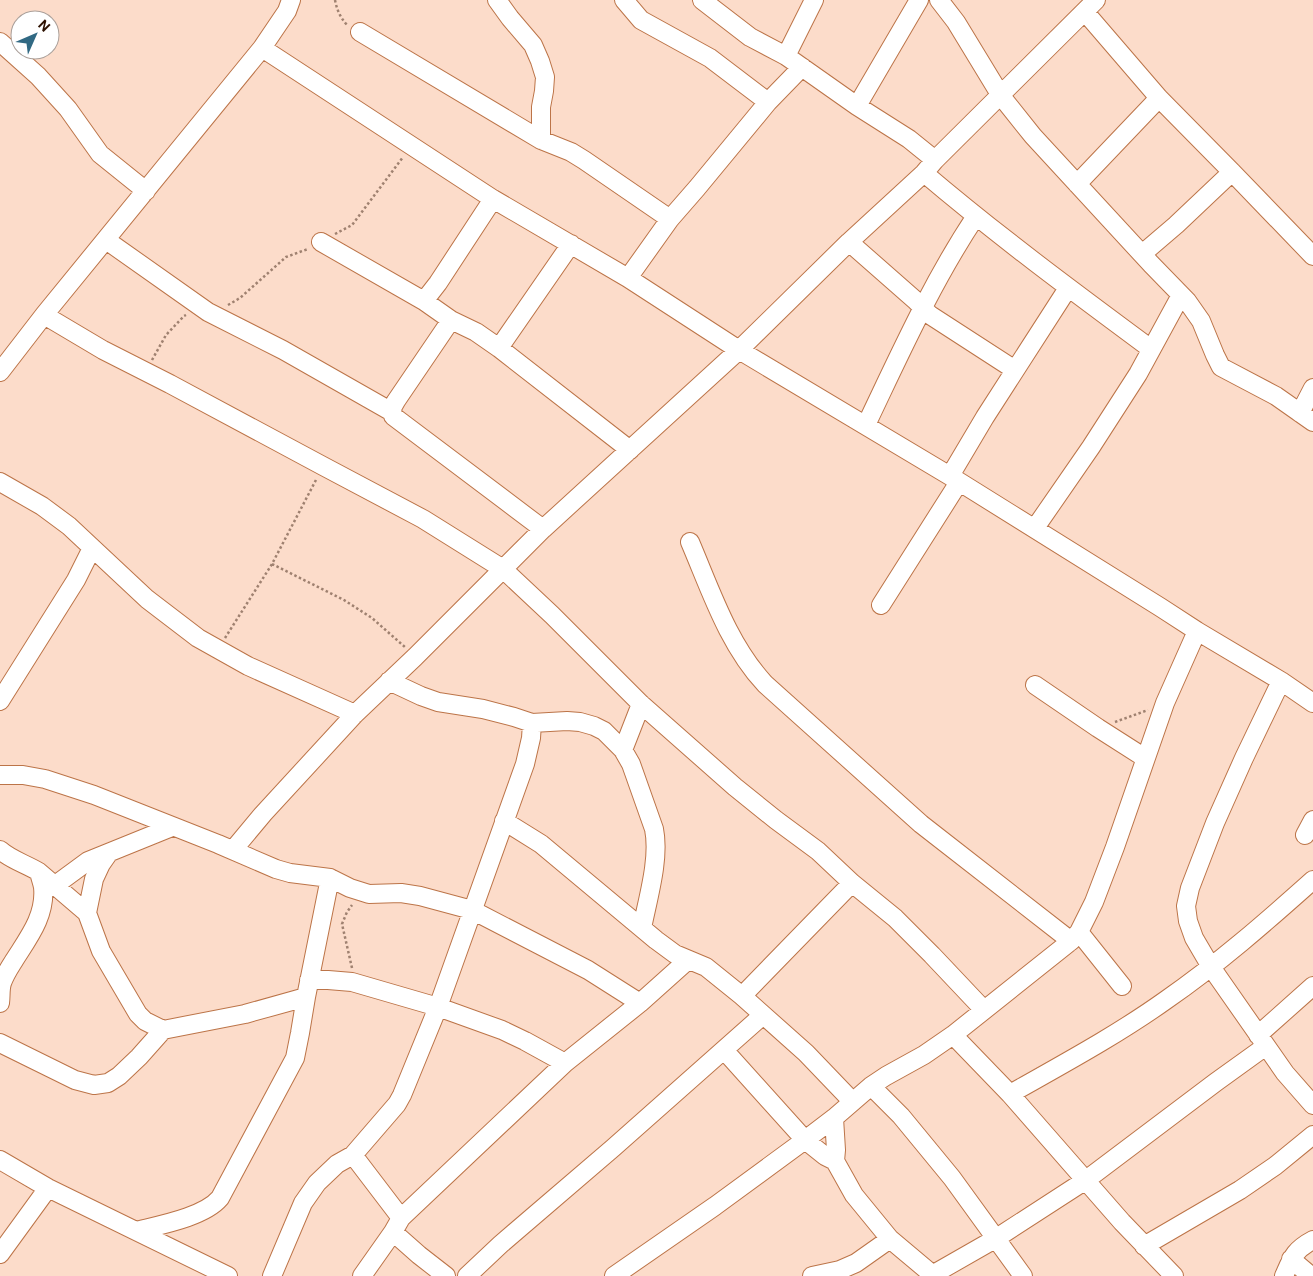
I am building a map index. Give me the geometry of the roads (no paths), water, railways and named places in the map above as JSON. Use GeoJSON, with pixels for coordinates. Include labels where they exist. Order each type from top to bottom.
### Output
{"type":"FeatureCollection","features":[{"type":"Feature","properties":{"kind":"street"},"geometry":{"type":"LineString","coordinates":[[0,372],[44,315],[262,48],[287,11],[292,0]]}},
{"type":"Feature","properties":{"kind":"street"},"geometry":{"type":"LineString","coordinates":[[497,0],[533,45],[540,61],[545,77],[541,107],[541,140]]}},
{"type":"Feature","properties":{"kind":"street"},"geometry":{"type":"LineString","coordinates":[[624,0],[642,20],[710,58],[768,102]]}},
{"type":"Feature","properties":{"kind":"street"},"geometry":{"type":"LineString","coordinates":[[702,0],[750,36],[786,56],[857,106],[909,139],[930,166],[976,216],[1068,288],[1151,349]]}},
{"type":"Feature","properties":{"kind":"street"},"geometry":{"type":"LineString","coordinates":[[786,56],[814,0]]}},
{"type":"Feature","properties":{"kind":"street"},"geometry":{"type":"LineString","coordinates":[[857,106],[919,0]]}},
{"type":"Feature","properties":{"kind":"street"},"geometry":{"type":"LineString","coordinates":[[939,0],[956,22],[1001,96],[1032,136],[1187,301],[1201,321],[1221,367],[1276,396],[1306,418],[1313,388]]}},
{"type":"Feature","properties":{"kind":"street"},"geometry":{"type":"LineString","coordinates":[[232,850],[355,714],[543,530],[739,350],[930,166],[1091,6],[1159,98],[1313,256]]}},
{"type":"Feature","properties":{"kind":"street"},"geometry":{"type":"LineString","coordinates":[[360,32],[541,140],[571,152],[670,219]]}},
{"type":"Feature","properties":{"kind":"street"},"geometry":{"type":"LineString","coordinates":[[0,42],[38,76],[68,109],[100,154],[146,190]]}},
{"type":"Feature","properties":{"kind":"street"},"geometry":{"type":"LineString","coordinates":[[262,48],[493,199],[628,278],[739,350],[1035,528],[1197,631],[1281,681],[1313,703]]}},
{"type":"Feature","properties":{"kind":"street"},"geometry":{"type":"LineString","coordinates":[[628,278],[670,219],[768,102],[802,67]]}},
{"type":"Feature","properties":{"kind":"street"},"geometry":{"type":"LineString","coordinates":[[1077,184],[1159,98]]}},
{"type":"Feature","properties":{"kind":"street"},"geometry":{"type":"LineString","coordinates":[[1142,254],[1232,172]]}},
{"type":"Feature","properties":{"kind":"street"},"geometry":{"type":"LineString","coordinates":[[424,301],[438,283],[493,199]]}},
{"type":"Feature","properties":{"kind":"street"},"geometry":{"type":"LineString","coordinates":[[866,425],[922,308],[953,250],[976,216]]}},
{"type":"Feature","properties":{"kind":"street"},"geometry":{"type":"LineString","coordinates":[[106,240],[208,312],[283,350],[392,412],[395,418],[543,530]]}},
{"type":"Feature","properties":{"kind":"street"},"geometry":{"type":"LineString","coordinates":[[321,242],[424,301],[451,320],[476,332],[630,450]]}},
{"type":"Feature","properties":{"kind":"street"},"geometry":{"type":"LineString","coordinates":[[849,242],[935,319],[1015,370]]}},
{"type":"Feature","properties":{"kind":"street"},"geometry":{"type":"LineString","coordinates":[[499,348],[571,244]]}},
{"type":"Feature","properties":{"kind":"street"},"geometry":{"type":"LineString","coordinates":[[881,604],[955,479],[972,437],[1068,288]]}},
{"type":"Feature","properties":{"kind":"street"},"geometry":{"type":"LineString","coordinates":[[1035,528],[1091,447],[1138,374],[1181,295]]}},
{"type":"Feature","properties":{"kind":"street"},"geometry":{"type":"LineString","coordinates":[[44,315],[102,350],[423,519],[503,569],[641,704],[736,787],[818,851],[852,883],[895,918],[984,1010]]}},
{"type":"Feature","properties":{"kind":"street"},"geometry":{"type":"LineString","coordinates":[[392,412],[396,401],[451,320]]}},
{"type":"Feature","properties":{"kind":"street"},"geometry":{"type":"LineString","coordinates":[[0,482],[30,499],[70,526],[147,599],[218,650],[248,666],[355,714]]}},
{"type":"Feature","properties":{"kind":"street"},"geometry":{"type":"LineString","coordinates":[[690,542],[729,632],[744,658],[765,684],[920,824],[1075,937],[1122,986]]}},
{"type":"Feature","properties":{"kind":"street"},"geometry":{"type":"LineString","coordinates":[[0,701],[76,580],[92,548]]}},
{"type":"Feature","properties":{"kind":"street"},"geometry":{"type":"LineString","coordinates":[[617,1275],[805,1140],[871,1086],[924,1055],[953,1035],[1075,937],[1094,902],[1165,703],[1197,631]]}},
{"type":"Feature","properties":{"kind":"street"},"geometry":{"type":"LineString","coordinates":[[389,681],[438,702],[514,716],[532,723],[567,721],[594,726],[604,731],[624,750],[631,764],[656,838],[654,863],[642,928]]}},
{"type":"Feature","properties":{"kind":"street"},"geometry":{"type":"LineString","coordinates":[[1281,681],[1215,823],[1190,888],[1186,906],[1188,922],[1194,938],[1210,967],[1262,1041],[1310,1095]]}},
{"type":"Feature","properties":{"kind":"street"},"geometry":{"type":"LineString","coordinates":[[1035,685],[1145,758]]}},
{"type":"Feature","properties":{"kind":"street"},"geometry":{"type":"LineString","coordinates":[[624,750],[641,704]]}},
{"type":"Feature","properties":{"kind":"street"},"geometry":{"type":"LineString","coordinates":[[272,1276],[303,1203],[317,1183],[337,1164],[352,1155],[397,1104],[402,1095],[438,1007],[525,764],[531,738],[532,723]]}},
{"type":"Feature","properties":{"kind":"street"},"geometry":{"type":"LineString","coordinates":[[0,775],[23,775],[44,779],[94,795],[276,869],[290,873],[330,878],[350,888],[369,894],[401,893],[420,896],[472,910],[562,955],[640,1003]]}},
{"type":"Feature","properties":{"kind":"street"},"geometry":{"type":"LineString","coordinates":[[504,821],[541,844],[675,954],[706,967],[742,996],[806,1053],[852,1102]]}},
{"type":"Feature","properties":{"kind":"street"},"geometry":{"type":"LineString","coordinates":[[54,886],[88,861],[172,827]]}},
{"type":"Feature","properties":{"kind":"street"},"geometry":{"type":"LineString","coordinates":[[0,850],[11,859],[30,866],[39,872],[88,913]]}},
{"type":"Feature","properties":{"kind":"street"},"geometry":{"type":"LineString","coordinates":[[108,854],[94,879],[88,913],[101,951],[144,1022],[163,1030],[245,1014],[328,980],[352,982],[438,1007],[502,1030],[566,1063]]}},
{"type":"Feature","properties":{"kind":"street"},"geometry":{"type":"LineString","coordinates":[[0,1003],[2,982],[39,918],[43,902],[43,887],[39,872]]}},
{"type":"Feature","properties":{"kind":"street"},"geometry":{"type":"LineString","coordinates":[[136,1230],[194,1214],[209,1208],[220,1198],[295,1058],[307,988],[330,878]]}},
{"type":"Feature","properties":{"kind":"street"},"geometry":{"type":"LineString","coordinates":[[1010,1094],[1133,1023],[1167,1000],[1266,922],[1313,880]]}},
{"type":"Feature","properties":{"kind":"street"},"geometry":{"type":"LineString","coordinates":[[742,996],[852,883]]}},
{"type":"Feature","properties":{"kind":"street"},"geometry":{"type":"LineString","coordinates":[[362,1276],[397,1225],[566,1063],[640,1003],[688,960]]}},
{"type":"Feature","properties":{"kind":"street"},"geometry":{"type":"LineString","coordinates":[[724,1050],[805,1140],[835,1161],[854,1195],[890,1239],[933,1275],[995,1239],[1086,1180],[1208,1088],[1262,1041],[1313,986]]}},
{"type":"Feature","properties":{"kind":"street"},"geometry":{"type":"LineString","coordinates":[[467,1276],[764,1015]]}},
{"type":"Feature","properties":{"kind":"street"},"geometry":{"type":"LineString","coordinates":[[0,1043],[76,1080],[94,1085],[108,1082],[118,1076],[139,1057],[163,1030]]}},
{"type":"Feature","properties":{"kind":"street"},"geometry":{"type":"LineString","coordinates":[[953,1035],[1010,1094],[1144,1246],[1174,1276]]}},
{"type":"Feature","properties":{"kind":"street"},"geometry":{"type":"LineString","coordinates":[[871,1086],[901,1116],[928,1148],[1023,1276]]}},
{"type":"Feature","properties":{"kind":"street"},"geometry":{"type":"LineString","coordinates":[[834,1118],[835,1161]]}},
{"type":"Feature","properties":{"kind":"street"},"geometry":{"type":"LineString","coordinates":[[1144,1246],[1240,1190],[1275,1166],[1313,1135]]}},
{"type":"Feature","properties":{"kind":"street"},"geometry":{"type":"LineString","coordinates":[[352,1155],[397,1225],[419,1255],[446,1276]]}},
{"type":"Feature","properties":{"kind":"street"},"geometry":{"type":"LineString","coordinates":[[0,1160],[48,1188],[228,1276]]}},
{"type":"Feature","properties":{"kind":"street"},"geometry":{"type":"LineString","coordinates":[[0,1254],[48,1188]]}},
{"type":"Feature","properties":{"kind":"street"},"geometry":{"type":"LineString","coordinates":[[812,1276],[840,1270],[856,1262],[890,1239]]}},
{"type":"Feature","properties":{"kind":"street"},"geometry":{"type":"LineString","coordinates":[[1284,1276],[1291,1260],[1306,1244],[1313,1240]]}},
{"type":"Feature","properties":{"kind":"street"},"geometry":{"type":"LineString","coordinates":[[1291,1260],[1310,1276]]}}]}
